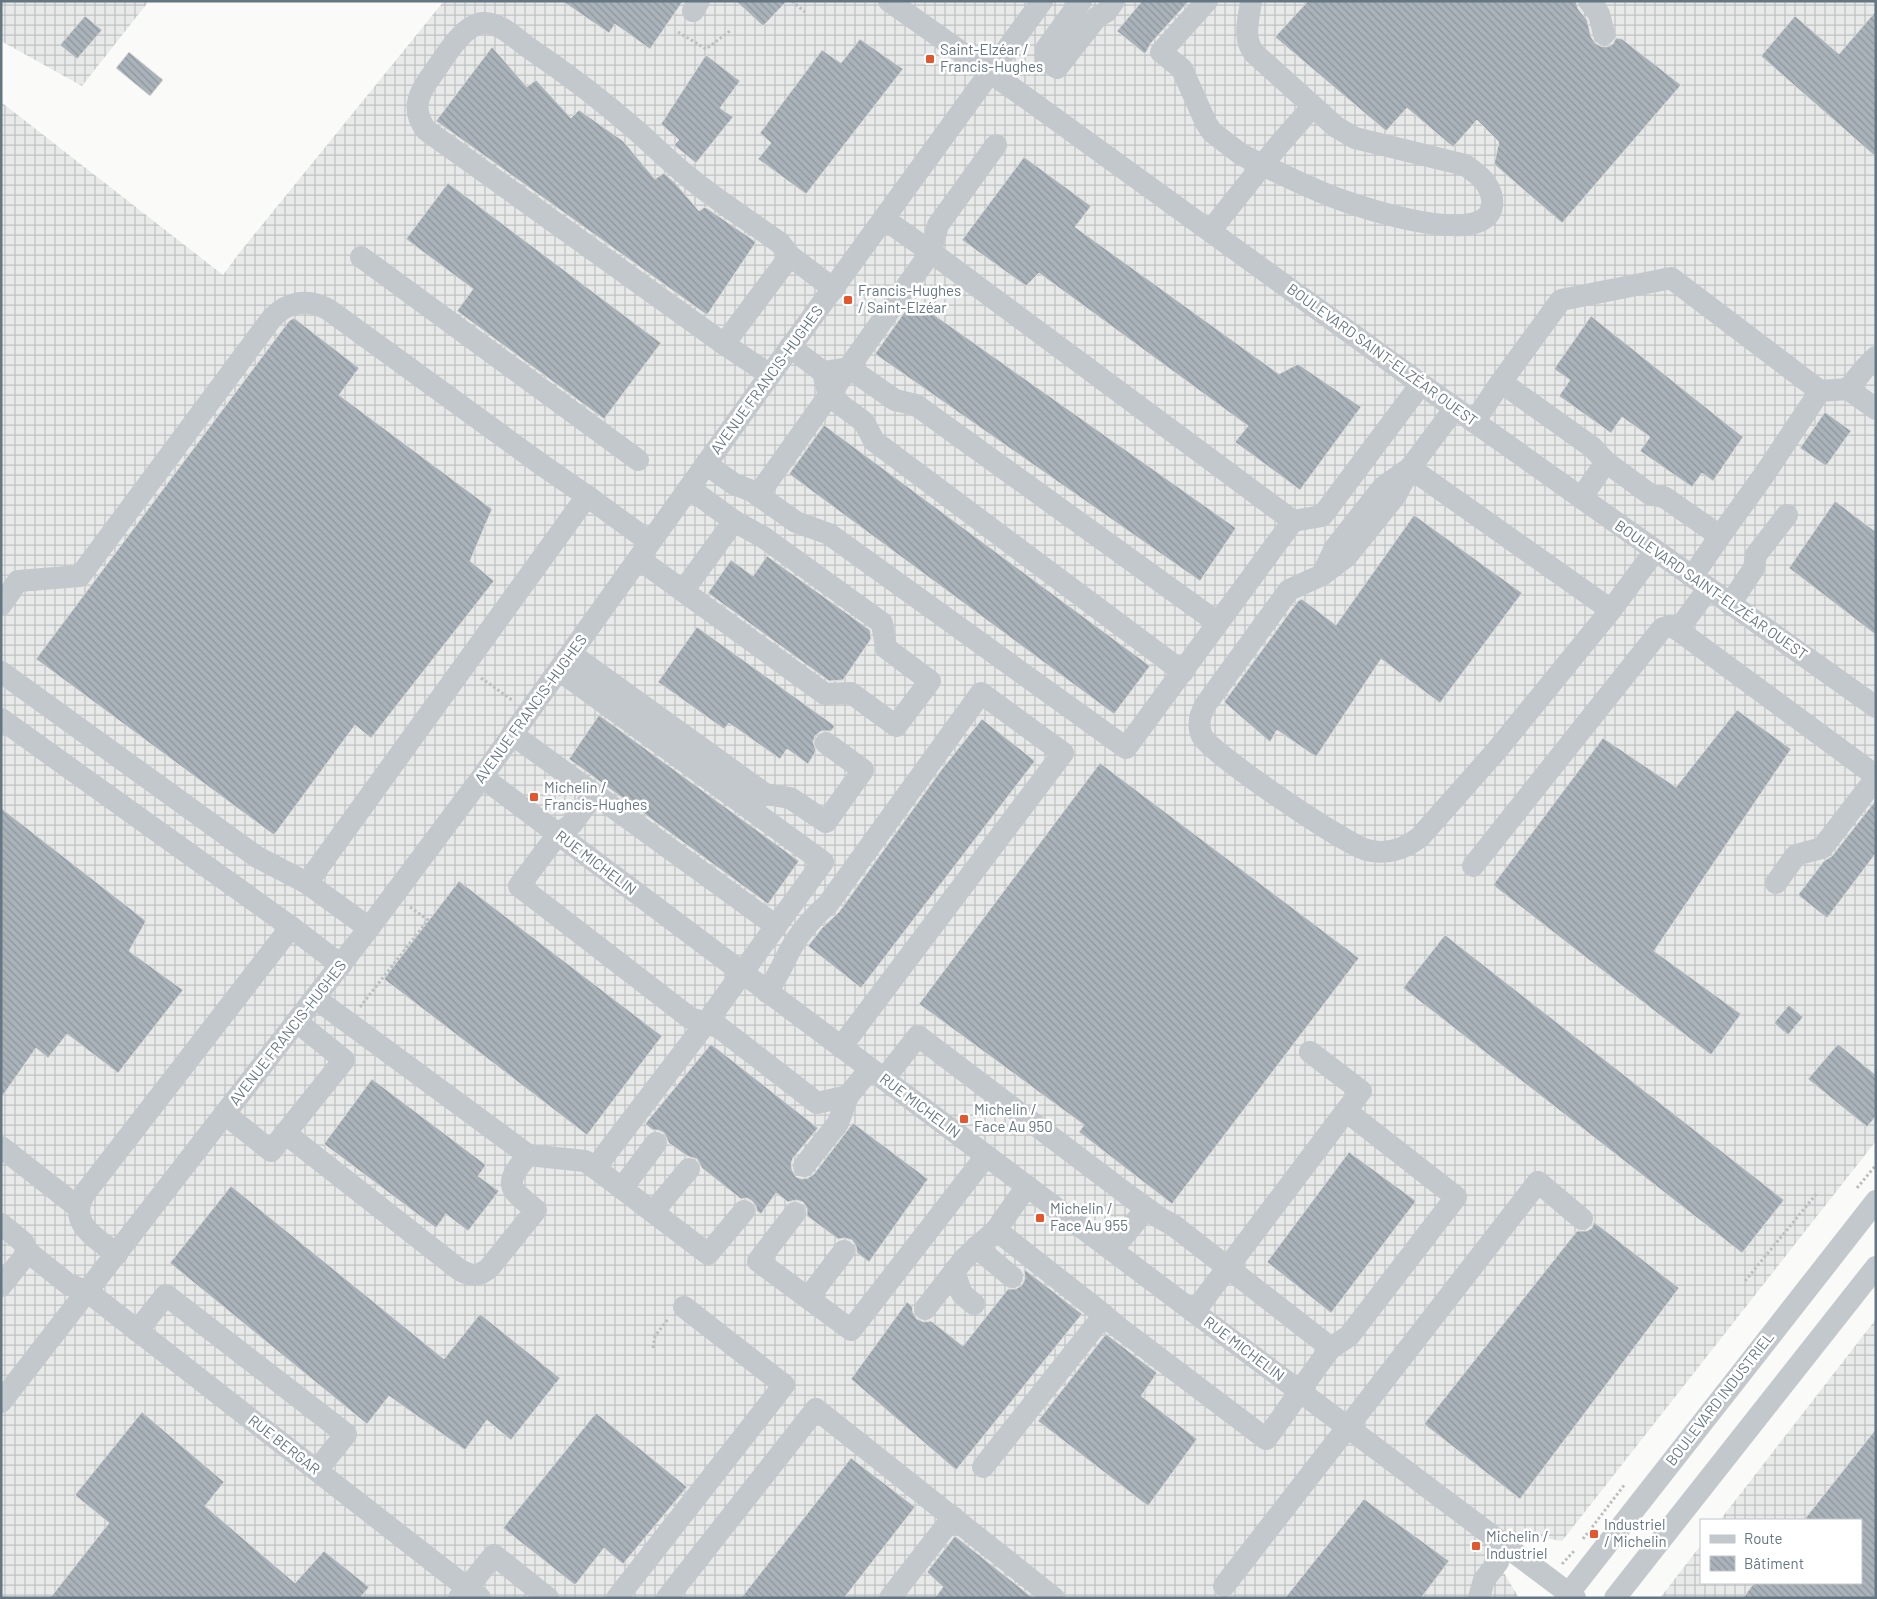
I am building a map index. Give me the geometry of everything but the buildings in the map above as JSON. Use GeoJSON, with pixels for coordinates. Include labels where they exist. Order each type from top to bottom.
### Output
{"type":"FeatureCollection","features":[{"type":"Feature","properties":{"kind":"street","name":"BOULEVARD SAINT-ELZÉAR OUEST"},"geometry":{"type":"LineString","coordinates":[[888,1],[989,74],[1029,100],[1474,422],[1876,707]]}},
{"type":"Feature","properties":{"kind":"street","name":"AVENUE FRANCIS-HUGHES"},"geometry":{"type":"LineString","coordinates":[[2,1400],[341,965],[482,777],[790,347],[1042,1]]}},
{"type":"Feature","properties":{"kind":"street"},"geometry":{"type":"LineString","coordinates":[[1081,1],[1046,50],[1046,59],[1057,68],[1097,16],[1106,12],[1114,1]]}},
{"type":"Feature","properties":{"kind":"street"},"geometry":{"type":"LineString","coordinates":[[1207,1],[1161,52],[1182,69],[1206,123],[1212,132],[1242,155],[1334,197],[1376,211],[1460,227],[1480,222],[1490,213],[1492,200],[1489,187],[1478,174],[1465,165],[1355,138],[1336,127],[1250,48],[1247,30],[1251,1]]}},
{"type":"Feature","properties":{"kind":"street"},"geometry":{"type":"LineString","coordinates":[[1589,1],[1599,14],[1604,34]]}},
{"type":"Feature","properties":{"kind":"street"},"geometry":{"type":"LineString","coordinates":[[770,375],[426,130],[418,115],[418,98],[423,87],[452,48],[465,31],[475,25],[492,24],[502,29],[575,81],[636,130],[691,179],[780,243],[790,256],[834,289]]}},
{"type":"Feature","properties":{"kind":"street"},"geometry":{"type":"LineString","coordinates":[[1210,231],[1313,106]]}},
{"type":"Feature","properties":{"kind":"street"},"geometry":{"type":"LineString","coordinates":[[758,495],[931,252],[938,225],[996,145]]}},
{"type":"Feature","properties":{"kind":"street"},"geometry":{"type":"LineString","coordinates":[[884,218],[1293,521]]}},
{"type":"Feature","properties":{"kind":"street"},"geometry":{"type":"LineString","coordinates":[[724,344],[790,256]]}},
{"type":"Feature","properties":{"kind":"street"},"geometry":{"type":"LineString","coordinates":[[361,257],[638,460]]}},
{"type":"Feature","properties":{"kind":"street"},"geometry":{"type":"LineString","coordinates":[[1474,422],[1561,300],[1671,278],[1820,390],[1848,390],[1876,409]]}},
{"type":"Feature","properties":{"kind":"street"},"geometry":{"type":"LineString","coordinates":[[1,605],[18,581],[80,576],[272,318],[287,306],[299,303],[312,303],[329,310],[526,454],[587,496],[644,550],[683,591],[824,694],[851,693],[896,726],[930,680],[886,648],[882,622],[689,488]]}},
{"type":"Feature","properties":{"kind":"street"},"geometry":{"type":"LineString","coordinates":[[790,347],[823,372],[829,396],[864,422],[874,441],[1182,672]]}},
{"type":"Feature","properties":{"kind":"street"},"geometry":{"type":"LineString","coordinates":[[1848,390],[1876,357]]}},
{"type":"Feature","properties":{"kind":"street"},"geometry":{"type":"LineString","coordinates":[[823,372],[848,368],[895,400],[916,405],[1218,623]]}},
{"type":"Feature","properties":{"kind":"street"},"geometry":{"type":"LineString","coordinates":[[1501,382],[1592,447],[1606,462],[1651,495],[1664,497],[1720,536]]}},
{"type":"Feature","properties":{"kind":"street"},"geometry":{"type":"LineString","coordinates":[[706,464],[734,484],[758,495],[796,522],[829,534],[1126,748],[1293,521],[1322,516],[1421,384]]}},
{"type":"Feature","properties":{"kind":"street"},"geometry":{"type":"LineString","coordinates":[[1678,630],[1720,536],[1764,475],[1820,390]]}},
{"type":"Feature","properties":{"kind":"street"},"geometry":{"type":"LineString","coordinates":[[1455,408],[1410,468],[1396,495],[1346,557],[1322,575],[1289,590],[1206,704],[1201,714],[1202,736],[1213,749],[1286,802],[1354,846],[1369,851],[1385,852],[1400,848],[1420,837],[1500,746],[1611,610],[1655,551]]}},
{"type":"Feature","properties":{"kind":"street"},"geometry":{"type":"LineString","coordinates":[[1581,498],[1606,462]]}},
{"type":"Feature","properties":{"kind":"street"},"geometry":{"type":"LineString","coordinates":[[1410,468],[1611,610]]}},
{"type":"Feature","properties":{"kind":"street"},"geometry":{"type":"LineString","coordinates":[[307,883],[587,496]]}},
{"type":"Feature","properties":{"kind":"street"},"geometry":{"type":"LineString","coordinates":[[1730,604],[1754,568],[1756,555],[1787,515]]}},
{"type":"Feature","properties":{"kind":"street"},"geometry":{"type":"LineString","coordinates":[[683,591],[734,521]]}},
{"type":"Feature","properties":{"kind":"street"},"geometry":{"type":"LineString","coordinates":[[1473,866],[1660,631],[1670,626],[1876,776]]}},
{"type":"Feature","properties":{"kind":"street"},"geometry":{"type":"LineString","coordinates":[[565,662],[765,794],[790,798],[826,822],[863,770],[826,743]]}},
{"type":"Feature","properties":{"kind":"street"},"geometry":{"type":"LineString","coordinates":[[565,662],[823,862],[706,1023],[596,1168]]}},
{"type":"Feature","properties":{"kind":"street"},"geometry":{"type":"LineString","coordinates":[[1,672],[257,857],[307,883],[369,928]]}},
{"type":"Feature","properties":{"kind":"street"},"geometry":{"type":"LineString","coordinates":[[768,992],[797,939],[813,917],[828,904],[981,693],[1063,752],[841,1047]]}},
{"type":"Feature","properties":{"kind":"street"},"geometry":{"type":"LineString","coordinates":[[1,719],[291,926],[341,965]]}},
{"type":"Feature","properties":{"kind":"street"},"geometry":{"type":"LineString","coordinates":[[512,734],[776,926]]}},
{"type":"Feature","properties":{"kind":"street","name":"RUE MICHELIN"},"geometry":{"type":"LineString","coordinates":[[482,777],[1348,1427],[1569,1596]]}},
{"type":"Feature","properties":{"kind":"street"},"geometry":{"type":"LineString","coordinates":[[1776,884],[1796,855],[1822,848],[1869,787],[1876,785]]}},
{"type":"Feature","properties":{"kind":"street"},"geometry":{"type":"LineString","coordinates":[[594,794],[572,824],[558,834],[519,886],[690,1018],[720,1028],[817,1103],[848,1096],[877,1074],[918,1036],[1146,1209],[1173,1225],[1331,1348]]}},
{"type":"Feature","properties":{"kind":"street"},"geometry":{"type":"LineString","coordinates":[[116,1254],[85,1229],[80,1219],[79,1208],[85,1193],[291,926]]}},
{"type":"Feature","properties":{"kind":"street"},"geometry":{"type":"LineString","coordinates":[[315,998],[528,1155],[585,1161],[708,1254],[744,1211]]}},
{"type":"Feature","properties":{"kind":"street"},"geometry":{"type":"LineString","coordinates":[[225,1114],[271,1151],[344,1060],[297,1022]]}},
{"type":"Feature","properties":{"kind":"street"},"geometry":{"type":"LineString","coordinates":[[1194,1312],[1361,1091],[1310,1052]]}},
{"type":"Feature","properties":{"kind":"street"},"geometry":{"type":"LineString","coordinates":[[804,1166],[838,1123],[848,1096]]}},
{"type":"Feature","properties":{"kind":"street"},"geometry":{"type":"LineString","coordinates":[[996,1230],[1118,1327],[1266,1439],[1290,1407],[1310,1374],[1331,1348],[1349,1336],[1456,1197],[1346,1111]]}},
{"type":"Feature","properties":{"kind":"street"},"geometry":{"type":"LineString","coordinates":[[285,1133],[457,1268],[464,1273],[473,1275],[482,1273],[490,1267],[536,1210],[515,1193],[512,1185],[514,1174],[528,1155]]}},
{"type":"Feature","properties":{"kind":"street"},"geometry":{"type":"LineString","coordinates":[[622,1188],[656,1143]]}},
{"type":"Feature","properties":{"kind":"street"},"geometry":{"type":"LineString","coordinates":[[1,1147],[79,1208]]}},
{"type":"Feature","properties":{"kind":"street"},"geometry":{"type":"LineString","coordinates":[[794,1213],[758,1260],[851,1330],[986,1156]]}},
{"type":"Feature","properties":{"kind":"street"},"geometry":{"type":"LineString","coordinates":[[654,1212],[689,1169]]}},
{"type":"Feature","properties":{"kind":"street"},"geometry":{"type":"LineString","coordinates":[[1224,1586],[1538,1182],[1582,1219]]}},
{"type":"Feature","properties":{"kind":"street"},"geometry":{"type":"LineString","coordinates":[[925,1309],[964,1259],[996,1230],[1027,1186]]}},
{"type":"Feature","properties":{"kind":"street","name":"BOULEVARD INDUSTRIEL"},"geometry":{"type":"LineString","coordinates":[[1569,1596],[1876,1201]]}},
{"type":"Feature","properties":{"kind":"street"},"geometry":{"type":"LineString","coordinates":[[1112,1250],[1146,1209]]}},
{"type":"Feature","properties":{"kind":"street"},"geometry":{"type":"LineString","coordinates":[[1,1224],[24,1242],[28,1252]]}},
{"type":"Feature","properties":{"kind":"street"},"geometry":{"type":"LineString","coordinates":[[1,1241],[15,1252],[28,1252]]}},
{"type":"Feature","properties":{"kind":"street"},"geometry":{"type":"LineString","coordinates":[[976,1247],[1012,1277]]}},
{"type":"Feature","properties":{"kind":"street"},"geometry":{"type":"LineString","coordinates":[[808,1298],[844,1251]]}},
{"type":"Feature","properties":{"kind":"street"},"geometry":{"type":"LineString","coordinates":[[1,1286],[28,1252]]}},
{"type":"Feature","properties":{"kind":"street","name":"RUE BERGAR"},"geometry":{"type":"LineString","coordinates":[[28,1252],[68,1284],[88,1292],[138,1330],[317,1470],[469,1595]]}},
{"type":"Feature","properties":{"kind":"street"},"geometry":{"type":"LineString","coordinates":[[1615,1598],[1876,1267]]}},
{"type":"Feature","properties":{"kind":"street"},"geometry":{"type":"LineString","coordinates":[[954,1271],[962,1294],[974,1304]]}},
{"type":"Feature","properties":{"kind":"street"},"geometry":{"type":"LineString","coordinates":[[138,1330],[166,1295],[346,1434],[317,1470]]}},
{"type":"Feature","properties":{"kind":"street"},"geometry":{"type":"LineString","coordinates":[[617,1598],[784,1385],[684,1307]]}},
{"type":"Feature","properties":{"kind":"street"},"geometry":{"type":"LineString","coordinates":[[983,1467],[1104,1315]]}},
{"type":"Feature","properties":{"kind":"street"},"geometry":{"type":"LineString","coordinates":[[667,1598],[816,1409],[1054,1598]]}},
{"type":"Feature","properties":{"kind":"street"},"geometry":{"type":"LineString","coordinates":[[890,1598],[953,1517]]}},
{"type":"Feature","properties":{"kind":"street"},"geometry":{"type":"LineString","coordinates":[[1479,1598],[1484,1580],[1498,1562],[1504,1546]]}},
{"type":"Feature","properties":{"kind":"street"},"geometry":{"type":"LineString","coordinates":[[469,1595],[494,1555],[548,1598]]}},
{"type":"Feature","properties":{"kind":"path"},"geometry":{"type":"LineString","coordinates":[[792,1],[806,12]]}},
{"type":"Feature","properties":{"kind":"path"},"geometry":{"type":"LineString","coordinates":[[678,32],[706,49],[730,31]]}},
{"type":"Feature","properties":{"kind":"path"},"geometry":{"type":"LineString","coordinates":[[478,676],[516,703]]}},
{"type":"Feature","properties":{"kind":"path"},"geometry":{"type":"LineString","coordinates":[[348,1022],[428,920],[410,907]]}},
{"type":"Feature","properties":{"kind":"path"},"geometry":{"type":"LineString","coordinates":[[1863,1181],[1876,1165]]}},
{"type":"Feature","properties":{"kind":"path"},"geometry":{"type":"LineString","coordinates":[[1745,1281],[1818,1192]]}},
{"type":"Feature","properties":{"kind":"path"},"geometry":{"type":"LineString","coordinates":[[653,1348],[655,1336],[673,1313],[684,1307]]}},
{"type":"Feature","properties":{"kind":"path"},"geometry":{"type":"LineString","coordinates":[[1593,1526],[1607,1507]]}},
{"type":"Feature","properties":{"kind":"shaded area"},"geometry":{"type":"Polygon","coordinates":[[[1,1],[149,1],[82,86],[1,41],[1,1]]]}},
{"type":"Feature","properties":{"kind":"shaded area"},"geometry":{"type":"Polygon","coordinates":[[[444,1],[1876,1],[1876,1141],[1562,1541],[1525,1535],[1501,1568],[1519,1598],[1,1598],[1,102],[223,275],[444,1]]]}},
{"type":"Feature","properties":{"kind":"shaded area"},"geometry":{"type":"Polygon","coordinates":[[[1876,1319],[1876,1598],[1660,1598],[1700,1546],[1700,1584],[1862,1584],[1862,1519],[1721,1519],[1876,1319]]]}},
{"type":"Feature","properties":{"kind":"place","name":"Saint-Elzéar / Francis-Hughes"},"geometry":{"type":"Point","coordinates":[930,59]}},
{"type":"Feature","properties":{"kind":"place","name":"Francis-Hughes / Saint-Elzéar"},"geometry":{"type":"Point","coordinates":[848,300]}},
{"type":"Feature","properties":{"kind":"place","name":"Michelin / Francis-Hughes"},"geometry":{"type":"Point","coordinates":[534,797]}},
{"type":"Feature","properties":{"kind":"place","name":"Michelin / Face Au 950"},"geometry":{"type":"Point","coordinates":[964,1119]}},
{"type":"Feature","properties":{"kind":"place","name":"Michelin / Face Au 955"},"geometry":{"type":"Point","coordinates":[1040,1218]}},
{"type":"Feature","properties":{"kind":"place","name":"Industriel / Michelin"},"geometry":{"type":"Point","coordinates":[1594,1534]}},
{"type":"Feature","properties":{"kind":"place","name":"Michelin / Industriel"},"geometry":{"type":"Point","coordinates":[1476,1546]}}]}
